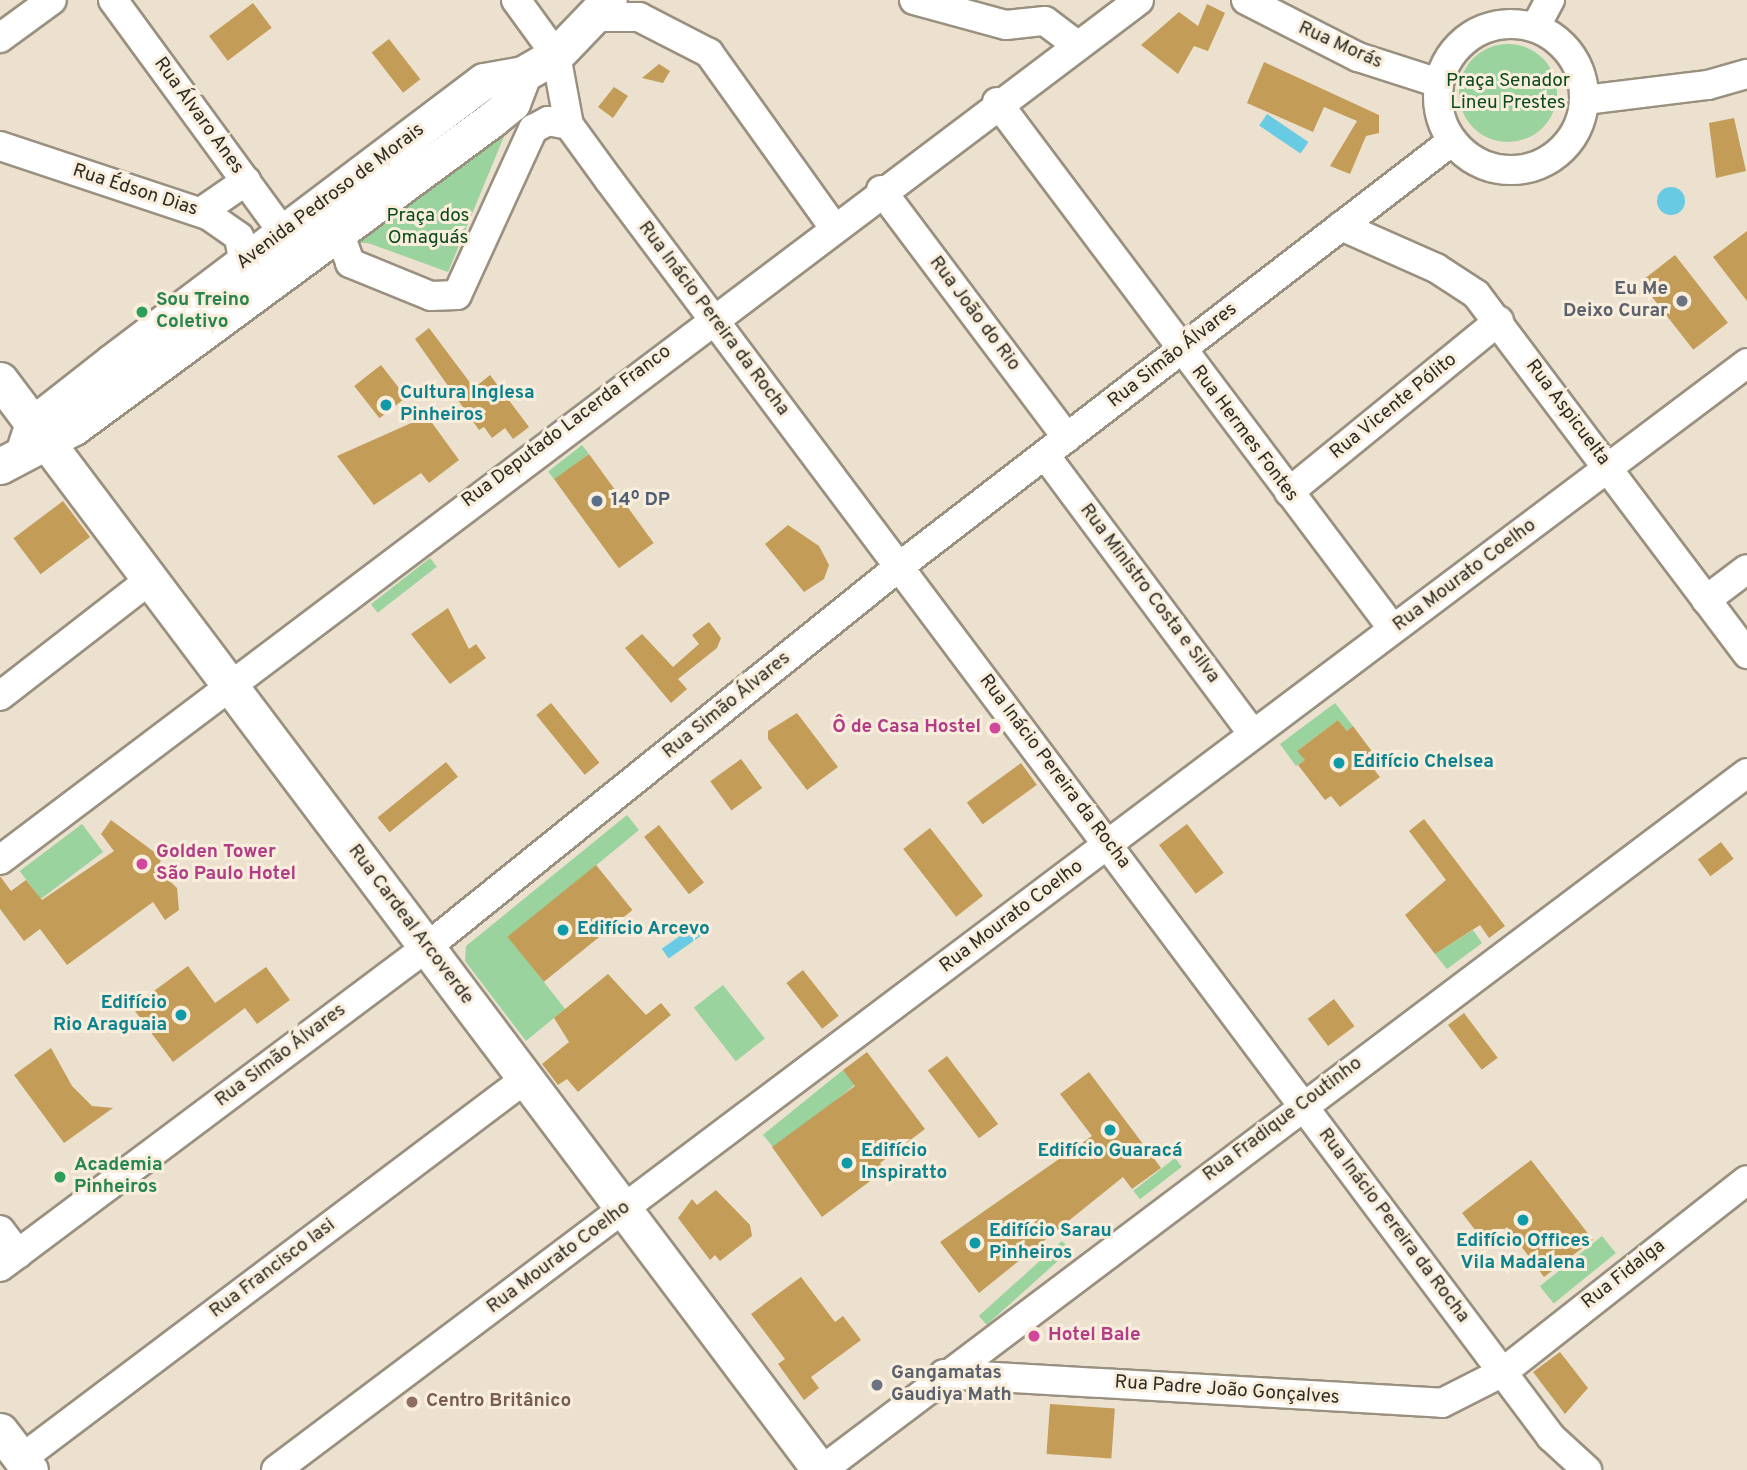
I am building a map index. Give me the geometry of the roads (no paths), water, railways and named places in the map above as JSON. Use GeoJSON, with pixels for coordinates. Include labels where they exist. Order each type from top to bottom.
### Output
{"type":"FeatureCollection","features":[{"type":"Feature","properties":{"kind":"main road","name":"Avenida Pedroso de Morais"},"geometry":{"type":"LineString","coordinates":[[27,445],[339,233],[518,88],[556,55],[601,9]]}},
{"type":"Feature","properties":{"kind":"main road","name":"Avenida Pedroso de Morais"},"geometry":{"type":"LineString","coordinates":[[27,445],[283,232],[484,81],[518,88]]}},
{"type":"Feature","properties":{"kind":"main road","name":"Rua Cardeal Arcoverde"},"geometry":{"type":"LineString","coordinates":[[0,380],[27,445],[148,581],[228,684],[622,1210],[821,1470]]}},
{"type":"Feature","properties":{"kind":"main road"},"geometry":{"type":"LineString","coordinates":[[0,1431],[25,1465]]}},
{"type":"Feature","properties":{"kind":"street"},"geometry":{"type":"LineString","coordinates":[[0,38],[51,0]]}},
{"type":"Feature","properties":{"kind":"street","name":"Rua Álvaro Anes"},"geometry":{"type":"LineString","coordinates":[[113,0],[283,232]]}},
{"type":"Feature","properties":{"kind":"street"},"geometry":{"type":"LineString","coordinates":[[516,0],[556,55]]}},
{"type":"Feature","properties":{"kind":"street"},"geometry":{"type":"LineString","coordinates":[[914,0],[1006,25],[1044,11],[1074,43]]}},
{"type":"Feature","properties":{"kind":"street","name":"Rua Deputado Lacerda Franco"},"geometry":{"type":"LineString","coordinates":[[0,860],[228,684],[997,102],[1115,8],[1139,0]]}},
{"type":"Feature","properties":{"kind":"street","name":"Rua Morás"},"geometry":{"type":"LineString","coordinates":[[1246,0],[1358,57],[1439,83]]}},
{"type":"Feature","properties":{"kind":"street"},"geometry":{"type":"LineString","coordinates":[[1536,26],[1550,0]]}},
{"type":"Feature","properties":{"kind":"street"},"geometry":{"type":"LineString","coordinates":[[601,9],[639,17],[709,53],[834,226]]}},
{"type":"Feature","properties":{"kind":"street"},"geometry":{"type":"LineString","coordinates":[[1515,22],[1536,26],[1573,55],[1585,100],[1580,125],[1545,163],[1495,169],[1452,141],[1438,103],[1439,83],[1446,63],[1474,32],[1515,22]]}},
{"type":"Feature","properties":{"kind":"street","name":"Rua Inácio Pereira da Rocha"},"geometry":{"type":"LineString","coordinates":[[556,55],[569,125],[1572,1464]]}},
{"type":"Feature","properties":{"kind":"street"},"geometry":{"type":"LineString","coordinates":[[1585,100],[1708,85],[1747,74]]}},
{"type":"Feature","properties":{"kind":"street"},"geometry":{"type":"LineString","coordinates":[[518,88],[526,139]]}},
{"type":"Feature","properties":{"kind":"street","name":"Rua Hermes Fontes"},"geometry":{"type":"LineString","coordinates":[[997,102],[1180,350],[1393,629]]}},
{"type":"Feature","properties":{"kind":"street"},"geometry":{"type":"LineString","coordinates":[[339,233],[350,263],[431,296],[457,295],[526,139],[540,122],[569,125]]}},
{"type":"Feature","properties":{"kind":"street","name":"Rua Simão Álvares"},"geometry":{"type":"LineString","coordinates":[[9,1261],[427,947],[900,566],[1058,456],[1180,350],[1452,141]]}},
{"type":"Feature","properties":{"kind":"street","name":"Rua Édson Dias"},"geometry":{"type":"LineString","coordinates":[[0,146],[201,212],[239,237],[244,264]]}},
{"type":"Feature","properties":{"kind":"street"},"geometry":{"type":"LineString","coordinates":[[201,212],[246,181]]}},
{"type":"Feature","properties":{"kind":"street","name":"Rua João do Rio"},"geometry":{"type":"LineString","coordinates":[[881,190],[1058,456]]}},
{"type":"Feature","properties":{"kind":"street","name":"Rua Aspicuelta"},"geometry":{"type":"LineString","coordinates":[[1341,226],[1456,280],[1499,321],[1747,654]]}},
{"type":"Feature","properties":{"kind":"street","name":"Rua Vicente Pólito"},"geometry":{"type":"LineString","coordinates":[[1289,492],[1499,321]]}},
{"type":"Feature","properties":{"kind":"street","name":"Rua Mourato Coelho"},"geometry":{"type":"LineString","coordinates":[[276,1470],[1107,845],[1245,723],[1393,629],[1747,363]]}},
{"type":"Feature","properties":{"kind":"street","name":"Rua Ministro Costa e Silva"},"geometry":{"type":"LineString","coordinates":[[1058,456],[1245,723]]}},
{"type":"Feature","properties":{"kind":"street"},"geometry":{"type":"LineString","coordinates":[[1706,600],[1747,569]]}},
{"type":"Feature","properties":{"kind":"street"},"geometry":{"type":"LineString","coordinates":[[0,696],[148,581]]}},
{"type":"Feature","properties":{"kind":"street","name":"Rua Fradique Coutinho"},"geometry":{"type":"LineString","coordinates":[[821,1470],[944,1374],[1747,773]]}},
{"type":"Feature","properties":{"kind":"street","name":"Rua Francisco Iasi"},"geometry":{"type":"LineString","coordinates":[[25,1465],[524,1080]]}},
{"type":"Feature","properties":{"kind":"street","name":"Rua Fidalga"},"geometry":{"type":"LineString","coordinates":[[1503,1372],[1747,1180]]}},
{"type":"Feature","properties":{"kind":"street"},"geometry":{"type":"LineString","coordinates":[[0,1230],[9,1261]]}},
{"type":"Feature","properties":{"kind":"street","name":"Rua Padre João Gonçalves"},"geometry":{"type":"LineString","coordinates":[[944,1374],[1418,1404],[1461,1398],[1503,1372]]}},
{"type":"Feature","properties":{"kind":"water"},"geometry":{"type":"Polygon","coordinates":[[[1267,114],[1308,142],[1301,154],[1259,126],[1267,114]]]}},
{"type":"Feature","properties":{"kind":"water"},"geometry":{"type":"Polygon","coordinates":[[[1671,187],[1681,191],[1685,201],[1681,211],[1671,215],[1661,211],[1657,201],[1661,191],[1671,187]]]}},
{"type":"Feature","properties":{"kind":"water"},"geometry":{"type":"Polygon","coordinates":[[[697,924],[704,934],[669,958],[662,949],[697,924]]]}},
{"type":"Feature","properties":{"kind":"place","name":"Eu Me Deixo Curar"},"geometry":{"type":"Point","coordinates":[1682,301]}},
{"type":"Feature","properties":{"kind":"place","name":"Sou Treino Coletivo"},"geometry":{"type":"Point","coordinates":[142,312]}},
{"type":"Feature","properties":{"kind":"place","name":"Cultura Inglesa Pinheiros"},"geometry":{"type":"Point","coordinates":[386,405]}},
{"type":"Feature","properties":{"kind":"place","name":"14º DP"},"geometry":{"type":"Point","coordinates":[597,501]}},
{"type":"Feature","properties":{"kind":"place","name":"Ô de Casa Hostel"},"geometry":{"type":"Point","coordinates":[995,728]}},
{"type":"Feature","properties":{"kind":"place","name":"Edifício Chelsea"},"geometry":{"type":"Point","coordinates":[1339,763]}},
{"type":"Feature","properties":{"kind":"place","name":"Golden Tower São Paulo Hotel"},"geometry":{"type":"Point","coordinates":[142,864]}},
{"type":"Feature","properties":{"kind":"place","name":"Edifício Arcevo"},"geometry":{"type":"Point","coordinates":[563,930]}},
{"type":"Feature","properties":{"kind":"place","name":"Edifício Rio Araguaia"},"geometry":{"type":"Point","coordinates":[181,1015]}},
{"type":"Feature","properties":{"kind":"place","name":"Edifício Guaracá"},"geometry":{"type":"Point","coordinates":[1110,1130]}},
{"type":"Feature","properties":{"kind":"place","name":"Edifício Inspiratto"},"geometry":{"type":"Point","coordinates":[847,1163]}},
{"type":"Feature","properties":{"kind":"place","name":"Academia Pinheiros"},"geometry":{"type":"Point","coordinates":[60,1177]}},
{"type":"Feature","properties":{"kind":"place","name":"Edifício Offices Vila Madalena"},"geometry":{"type":"Point","coordinates":[1523,1220]}},
{"type":"Feature","properties":{"kind":"place","name":"Edifício Sarau Pinheiros"},"geometry":{"type":"Point","coordinates":[975,1243]}},
{"type":"Feature","properties":{"kind":"place","name":"Hotel Bale"},"geometry":{"type":"Point","coordinates":[1034,1336]}},
{"type":"Feature","properties":{"kind":"place","name":"Gangamatas Gaudiya Math"},"geometry":{"type":"Point","coordinates":[877,1385]}},
{"type":"Feature","properties":{"kind":"place","name":"Centro Britânico"},"geometry":{"type":"Point","coordinates":[412,1402]}},
{"type":"Feature","properties":{"kind":"park label","name":"Praça Senador Lineu Prestes"},"geometry":{"type":"Point","coordinates":[1508,93]}},
{"type":"Feature","properties":{"kind":"park label","name":"Praça dos Omaguás"},"geometry":{"type":"Point","coordinates":[428,228]}}]}
